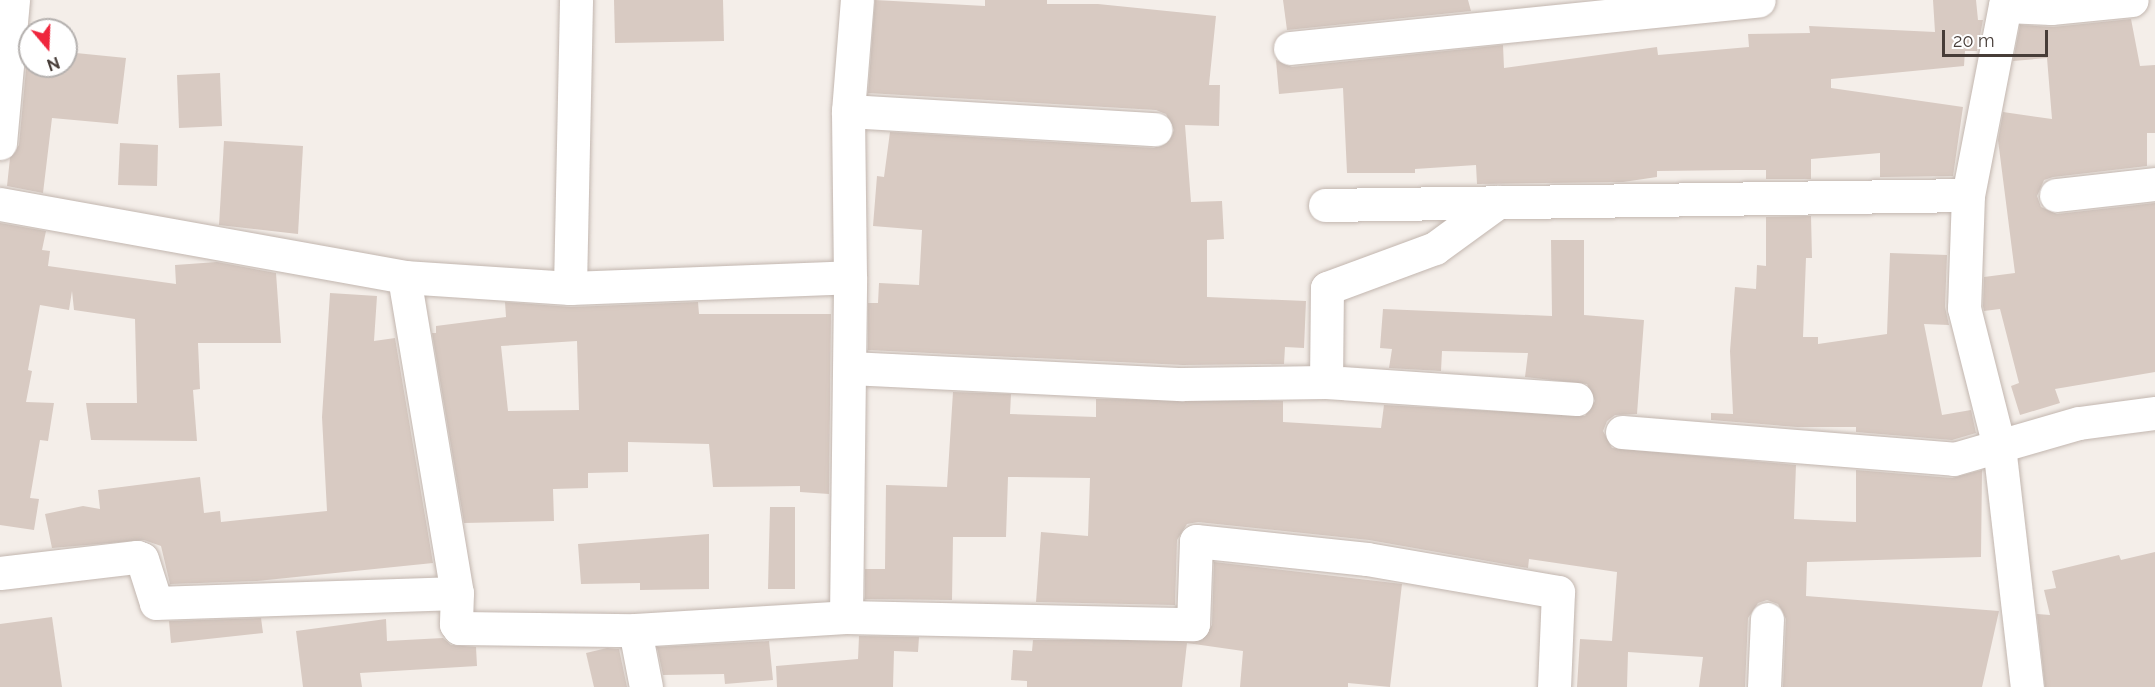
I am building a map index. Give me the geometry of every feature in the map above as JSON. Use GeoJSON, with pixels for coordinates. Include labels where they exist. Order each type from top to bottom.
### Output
{"type":"FeatureCollection","features":[{"type":"Feature","properties":{"kind":"street"},"geometry":{"type":"LineString","coordinates":[[0,143],[13,0]]}},
{"type":"Feature","properties":{"kind":"street"},"geometry":{"type":"LineString","coordinates":[[570,288],[576,0]]}},
{"type":"Feature","properties":{"kind":"street"},"geometry":{"type":"LineString","coordinates":[[846,617],[850,368],[848,111],[857,0]]}},
{"type":"Feature","properties":{"kind":"street"},"geometry":{"type":"LineString","coordinates":[[1290,48],[1759,0]]}},
{"type":"Feature","properties":{"kind":"street"},"geometry":{"type":"LineString","coordinates":[[2027,687],[1999,446],[1964,308],[1968,195],[2006,3],[2050,8],[2132,0]]}},
{"type":"Feature","properties":{"kind":"street"},"geometry":{"type":"LineString","coordinates":[[848,111],[1155,129]]}},
{"type":"Feature","properties":{"kind":"street"},"geometry":{"type":"LineString","coordinates":[[2056,195],[2155,184]]}},
{"type":"Feature","properties":{"kind":"street"},"geometry":{"type":"LineString","coordinates":[[1325,205],[1968,195]]}},
{"type":"Feature","properties":{"kind":"street"},"geometry":{"type":"LineString","coordinates":[[1326,382],[1327,288],[1435,248],[1498,202]]}},
{"type":"Feature","properties":{"kind":"street"},"geometry":{"type":"LineString","coordinates":[[0,204],[404,277],[570,288],[850,277]]}},
{"type":"Feature","properties":{"kind":"street"},"geometry":{"type":"LineString","coordinates":[[404,277],[457,593],[459,627],[635,630],[846,617],[1193,624],[1196,541],[1367,559],[1558,592],[1554,687]]}},
{"type":"Feature","properties":{"kind":"street"},"geometry":{"type":"LineString","coordinates":[[850,368],[1183,384],[1326,382],[1576,399]]}},
{"type":"Feature","properties":{"kind":"street"},"geometry":{"type":"LineString","coordinates":[[1622,432],[1954,459],[2079,423],[2155,413]]}},
{"type":"Feature","properties":{"kind":"street"},"geometry":{"type":"LineString","coordinates":[[0,573],[137,557],[142,559],[156,603],[457,593]]}},
{"type":"Feature","properties":{"kind":"street"},"geometry":{"type":"LineString","coordinates":[[1764,687],[1767,619]]}},
{"type":"Feature","properties":{"kind":"street"},"geometry":{"type":"LineString","coordinates":[[635,630],[646,687]]}},
{"type":"Feature","properties":{"kind":"building"},"geometry":{"type":"Polygon","coordinates":[[[614,0],[723,0],[724,41],[615,43],[614,0]]]}},
{"type":"Feature","properties":{"kind":"building"},"geometry":{"type":"Polygon","coordinates":[[[875,0],[985,6],[985,0],[1047,0],[1047,4],[1098,4],[1216,16],[1209,85],[1220,85],[1219,126],[1185,125],[1191,202],[1222,201],[1224,239],[1207,240],[1207,297],[1306,301],[1304,348],[1285,347],[1284,364],[1183,365],[868,350],[868,303],[878,303],[879,283],[919,285],[922,230],[873,226],[877,176],[884,177],[890,132],[1154,148],[1170,140],[1174,130],[1166,114],[1156,110],[868,93],[875,0]]]}},
{"type":"Feature","properties":{"kind":"building"},"geometry":{"type":"Polygon","coordinates":[[[1283,0],[1468,0],[1471,11],[1287,30],[1283,0]]]}},
{"type":"Feature","properties":{"kind":"building"},"geometry":{"type":"Polygon","coordinates":[[[1933,0],[1976,0],[1978,20],[1983,20],[1977,51],[1965,51],[1964,66],[1831,79],[1831,88],[1963,107],[1953,176],[1880,177],[1880,153],[1811,159],[1811,179],[1766,179],[1766,170],[1657,171],[1657,177],[1623,182],[1477,184],[1476,165],[1415,169],[1415,173],[1347,173],[1343,88],[1279,94],[1276,60],[1292,67],[1503,45],[1504,68],[1657,47],[1658,55],[1749,47],[1748,34],[1810,33],[1809,26],[1935,32],[1933,0]]]}},
{"type":"Feature","properties":{"kind":"building"},"geometry":{"type":"Polygon","coordinates":[[[2131,19],[2140,66],[2155,65],[2155,133],[2147,133],[2147,166],[2053,177],[2044,180],[2037,196],[2041,207],[2057,214],[2155,203],[2155,372],[2055,389],[2060,403],[2020,415],[2011,386],[2019,383],[2000,309],[1984,311],[1983,306],[1984,277],[2015,273],[1998,140],[2003,112],[2052,119],[2047,58],[2013,61],[2020,25],[2053,27],[2131,19]]]}},
{"type":"Feature","properties":{"kind":"building"},"geometry":{"type":"Polygon","coordinates":[[[78,53],[126,58],[118,124],[52,118],[43,193],[7,186],[10,158],[19,145],[25,78],[78,78],[78,53]]]}},
{"type":"Feature","properties":{"kind":"building"},"geometry":{"type":"Polygon","coordinates":[[[220,73],[222,126],[179,128],[177,75],[220,73]]]}},
{"type":"Feature","properties":{"kind":"building"},"geometry":{"type":"Polygon","coordinates":[[[224,141],[303,146],[298,234],[219,225],[224,141]]]}},
{"type":"Feature","properties":{"kind":"building"},"geometry":{"type":"Polygon","coordinates":[[[120,143],[158,145],[157,186],[118,185],[120,143]]]}},
{"type":"Feature","properties":{"kind":"building"},"geometry":{"type":"Polygon","coordinates":[[[1811,216],[1812,258],[1806,258],[1803,337],[1818,337],[1818,344],[1887,334],[1890,253],[1947,255],[1945,307],[1949,325],[1924,324],[1942,415],[1971,410],[1976,433],[1952,440],[1856,432],[1856,427],[1797,427],[1711,420],[1711,413],[1733,414],[1730,351],[1735,287],[1756,289],[1757,265],[1766,266],[1766,217],[1811,216]]]}},
{"type":"Feature","properties":{"kind":"building"},"geometry":{"type":"Polygon","coordinates":[[[0,223],[46,231],[42,250],[50,251],[48,266],[176,284],[175,265],[217,262],[276,273],[281,343],[198,343],[200,389],[193,390],[197,441],[91,440],[86,403],[137,403],[135,319],[74,310],[72,291],[69,310],[40,305],[28,370],[32,371],[26,402],[54,403],[48,441],[40,440],[30,498],[39,499],[34,530],[0,525],[0,223]]]}},
{"type":"Feature","properties":{"kind":"building"},"geometry":{"type":"Polygon","coordinates":[[[1551,240],[1584,240],[1584,315],[1644,320],[1637,414],[1615,415],[1607,421],[1603,431],[1612,448],[1796,465],[1794,519],[1856,522],[1856,470],[1952,478],[1982,470],[1981,557],[1807,562],[1806,596],[1999,611],[1982,687],[1783,687],[1786,619],[1778,604],[1767,600],[1758,603],[1748,618],[1745,687],[1699,687],[1703,657],[1628,652],[1627,687],[1577,687],[1580,639],[1612,641],[1617,572],[1529,559],[1528,568],[1369,540],[1198,522],[1187,524],[1177,540],[1175,605],[1036,602],[1041,532],[1088,536],[1090,478],[1008,477],[1006,537],[953,537],[952,600],[865,599],[865,569],[885,569],[886,485],[947,487],[953,392],[1011,394],[1010,414],[1096,417],[1096,399],[1283,401],[1283,422],[1381,428],[1384,405],[1585,416],[1595,401],[1587,384],[1525,377],[1528,353],[1442,351],[1441,371],[1389,368],[1392,349],[1380,348],[1383,309],[1552,316],[1551,240]]]}},
{"type":"Feature","properties":{"kind":"building"},"geometry":{"type":"Polygon","coordinates":[[[330,293],[377,296],[374,341],[395,338],[433,563],[257,581],[170,584],[161,546],[144,540],[52,548],[45,514],[83,506],[100,509],[98,490],[200,477],[204,513],[220,511],[221,522],[327,511],[322,417],[330,293]]]}},
{"type":"Feature","properties":{"kind":"building"},"geometry":{"type":"Polygon","coordinates":[[[505,302],[571,307],[698,302],[699,314],[831,314],[829,494],[800,492],[800,486],[713,487],[709,444],[628,442],[628,472],[588,473],[588,488],[553,489],[554,521],[464,523],[432,333],[436,333],[436,326],[506,317],[505,302]],[[577,341],[501,346],[508,411],[579,410],[577,341]]]}},
{"type":"Feature","properties":{"kind":"building"},"geometry":{"type":"Polygon","coordinates":[[[770,507],[795,507],[795,589],[768,589],[770,507]]]}},
{"type":"Feature","properties":{"kind":"building"},"geometry":{"type":"Polygon","coordinates":[[[709,534],[709,589],[640,590],[640,583],[581,584],[578,544],[709,534]]]}},
{"type":"Feature","properties":{"kind":"building"},"geometry":{"type":"Polygon","coordinates":[[[2155,552],[2155,687],[2045,687],[2037,614],[2050,615],[2044,590],[2056,588],[2052,571],[2119,555],[2121,560],[2155,552]]]}},
{"type":"Feature","properties":{"kind":"building"},"geometry":{"type":"Polygon","coordinates":[[[1214,562],[1402,584],[1390,687],[1348,683],[1348,687],[1240,687],[1243,651],[1187,643],[1182,687],[1027,687],[1027,681],[1011,680],[1013,650],[1032,651],[1033,640],[1202,640],[1212,625],[1214,562]]]}},
{"type":"Feature","properties":{"kind":"building"},"geometry":{"type":"Polygon","coordinates":[[[52,617],[62,687],[0,687],[0,624],[52,617]]]}},
{"type":"Feature","properties":{"kind":"building"},"geometry":{"type":"Polygon","coordinates":[[[261,618],[263,633],[171,643],[169,621],[261,618]]]}},
{"type":"Feature","properties":{"kind":"building"},"geometry":{"type":"Polygon","coordinates":[[[386,619],[387,641],[443,638],[451,645],[476,647],[477,666],[360,673],[362,687],[303,687],[296,631],[386,619]]]}},
{"type":"Feature","properties":{"kind":"building"},"geometry":{"type":"Polygon","coordinates":[[[859,636],[919,637],[918,652],[894,651],[893,687],[777,687],[776,666],[858,659],[859,636]]]}},
{"type":"Feature","properties":{"kind":"building"},"geometry":{"type":"Polygon","coordinates":[[[769,641],[773,680],[725,684],[724,674],[663,675],[657,647],[769,641]]]}},
{"type":"Feature","properties":{"kind":"building"},"geometry":{"type":"Polygon","coordinates":[[[607,648],[619,649],[627,687],[594,687],[586,653],[607,648]]]}}]}
